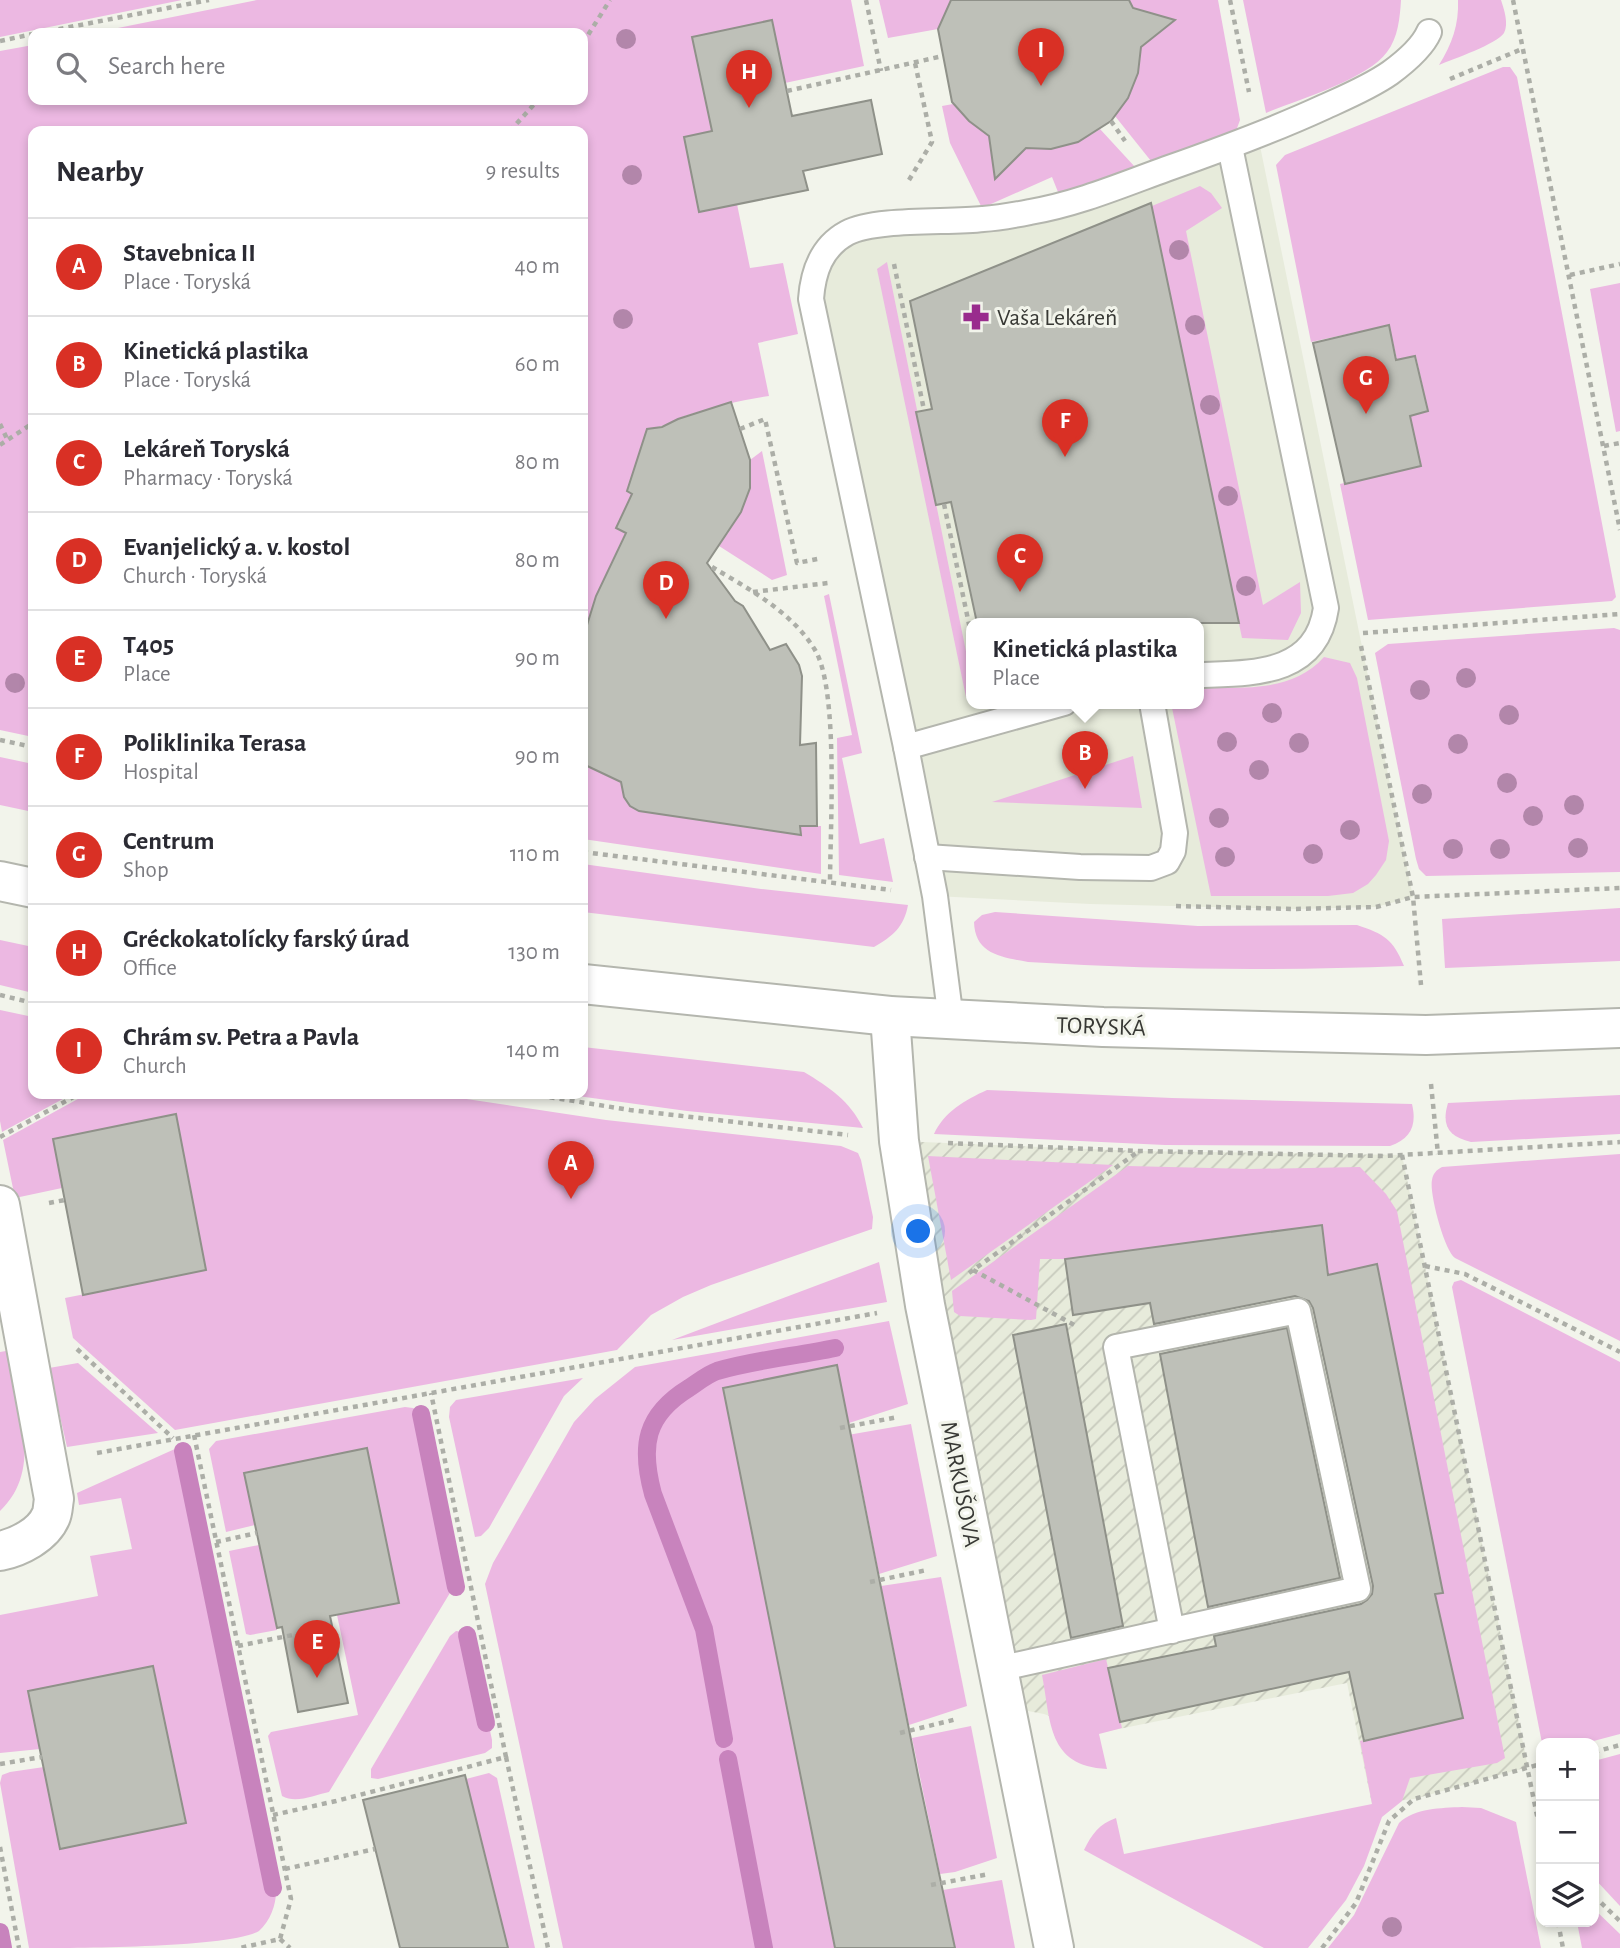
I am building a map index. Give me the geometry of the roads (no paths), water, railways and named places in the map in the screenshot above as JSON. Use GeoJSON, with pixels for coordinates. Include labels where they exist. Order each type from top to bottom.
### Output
{"type":"FeatureCollection","features":[{"type":"Feature","properties":{"kind":"street"},"geometry":{"type":"LineString","coordinates":[[0,881],[28,887]]}},
{"type":"Feature","properties":{"kind":"street","name":"TORYSKÁ"},"geometry":{"type":"LineString","coordinates":[[588,985],[890,1016],[1103,1027],[1426,1035],[1620,1028]]}},
{"type":"Feature","properties":{"kind":"street","name":"MARKUŠOVA"},"geometry":{"type":"LineString","coordinates":[[890,1016],[899,1141],[925,1305],[1037,1864],[1056,1946]]}},
{"type":"Feature","properties":{"kind":"street"},"geometry":{"type":"LineString","coordinates":[[0,1205],[54,1499],[51,1516],[41,1529],[29,1540],[0,1551]]}},
{"type":"Feature","properties":{"kind":"lane"},"geometry":{"type":"LineString","coordinates":[[951,1020],[927,857],[906,747],[811,299],[813,276],[822,256],[833,243],[849,232],[882,224],[983,219],[1033,212],[1083,199],[1230,147],[1358,92],[1390,73],[1424,44],[1429,32]]}},
{"type":"Feature","properties":{"kind":"lane"},"geometry":{"type":"LineString","coordinates":[[1204,675],[1260,673],[1281,667],[1298,658],[1312,642],[1324,619],[1326,608],[1230,147]]}},
{"type":"Feature","properties":{"kind":"lane"},"geometry":{"type":"LineString","coordinates":[[906,747],[1042,709]]}},
{"type":"Feature","properties":{"kind":"lane"},"geometry":{"type":"LineString","coordinates":[[927,857],[1094,867],[1151,868],[1167,862],[1173,851],[1175,833],[1153,709]]}},
{"type":"Feature","properties":{"kind":"lane"},"geometry":{"type":"LineString","coordinates":[[998,1669],[1172,1631],[1358,1589],[1298,1311],[1116,1347],[1172,1631]]}},
{"type":"Feature","properties":{"kind":"waterway"},"geometry":{"type":"LineString","coordinates":[[724,1739],[704,1629],[653,1494],[647,1461],[650,1433],[663,1409],[674,1398],[714,1372],[835,1348]]}},
{"type":"Feature","properties":{"kind":"waterway"},"geometry":{"type":"LineString","coordinates":[[421,1414],[456,1587]]}},
{"type":"Feature","properties":{"kind":"waterway"},"geometry":{"type":"LineString","coordinates":[[183,1451],[273,1888]]}},
{"type":"Feature","properties":{"kind":"waterway"},"geometry":{"type":"LineString","coordinates":[[467,1635],[486,1723]]}},
{"type":"Feature","properties":{"kind":"waterway"},"geometry":{"type":"LineString","coordinates":[[728,1759],[764,1948]]}},
{"type":"Feature","properties":{"kind":"waterway"},"geometry":{"type":"LineString","coordinates":[[0,1932],[3,1948]]}},
{"type":"Feature","properties":{"kind":"place","name":"Chrám sv. Petra a Pavla"},"geometry":{"type":"Point","coordinates":[1041,86]}},
{"type":"Feature","properties":{"kind":"place","name":"Gréckokatolícky farský úrad"},"geometry":{"type":"Point","coordinates":[749,108]}},
{"type":"Feature","properties":{"kind":"place","name":"Vaša Lekáreň"},"geometry":{"type":"Point","coordinates":[976,317]}},
{"type":"Feature","properties":{"kind":"place","name":"Centrum"},"geometry":{"type":"Point","coordinates":[1366,414]}},
{"type":"Feature","properties":{"kind":"place","name":"Poliklinika Terasa"},"geometry":{"type":"Point","coordinates":[1065,457]}},
{"type":"Feature","properties":{"kind":"place","name":"Lekáreň Toryská"},"geometry":{"type":"Point","coordinates":[1020,592]}},
{"type":"Feature","properties":{"kind":"place","name":"Evanjelický a. v. kostol"},"geometry":{"type":"Point","coordinates":[666,619]}},
{"type":"Feature","properties":{"kind":"place","name":"Kinetická plastika"},"geometry":{"type":"Point","coordinates":[1085,789]}},
{"type":"Feature","properties":{"kind":"place","name":"Stavebnica II"},"geometry":{"type":"Point","coordinates":[571,1199]}},
{"type":"Feature","properties":{"kind":"place","name":"T405"},"geometry":{"type":"Point","coordinates":[317,1678]}}]}
